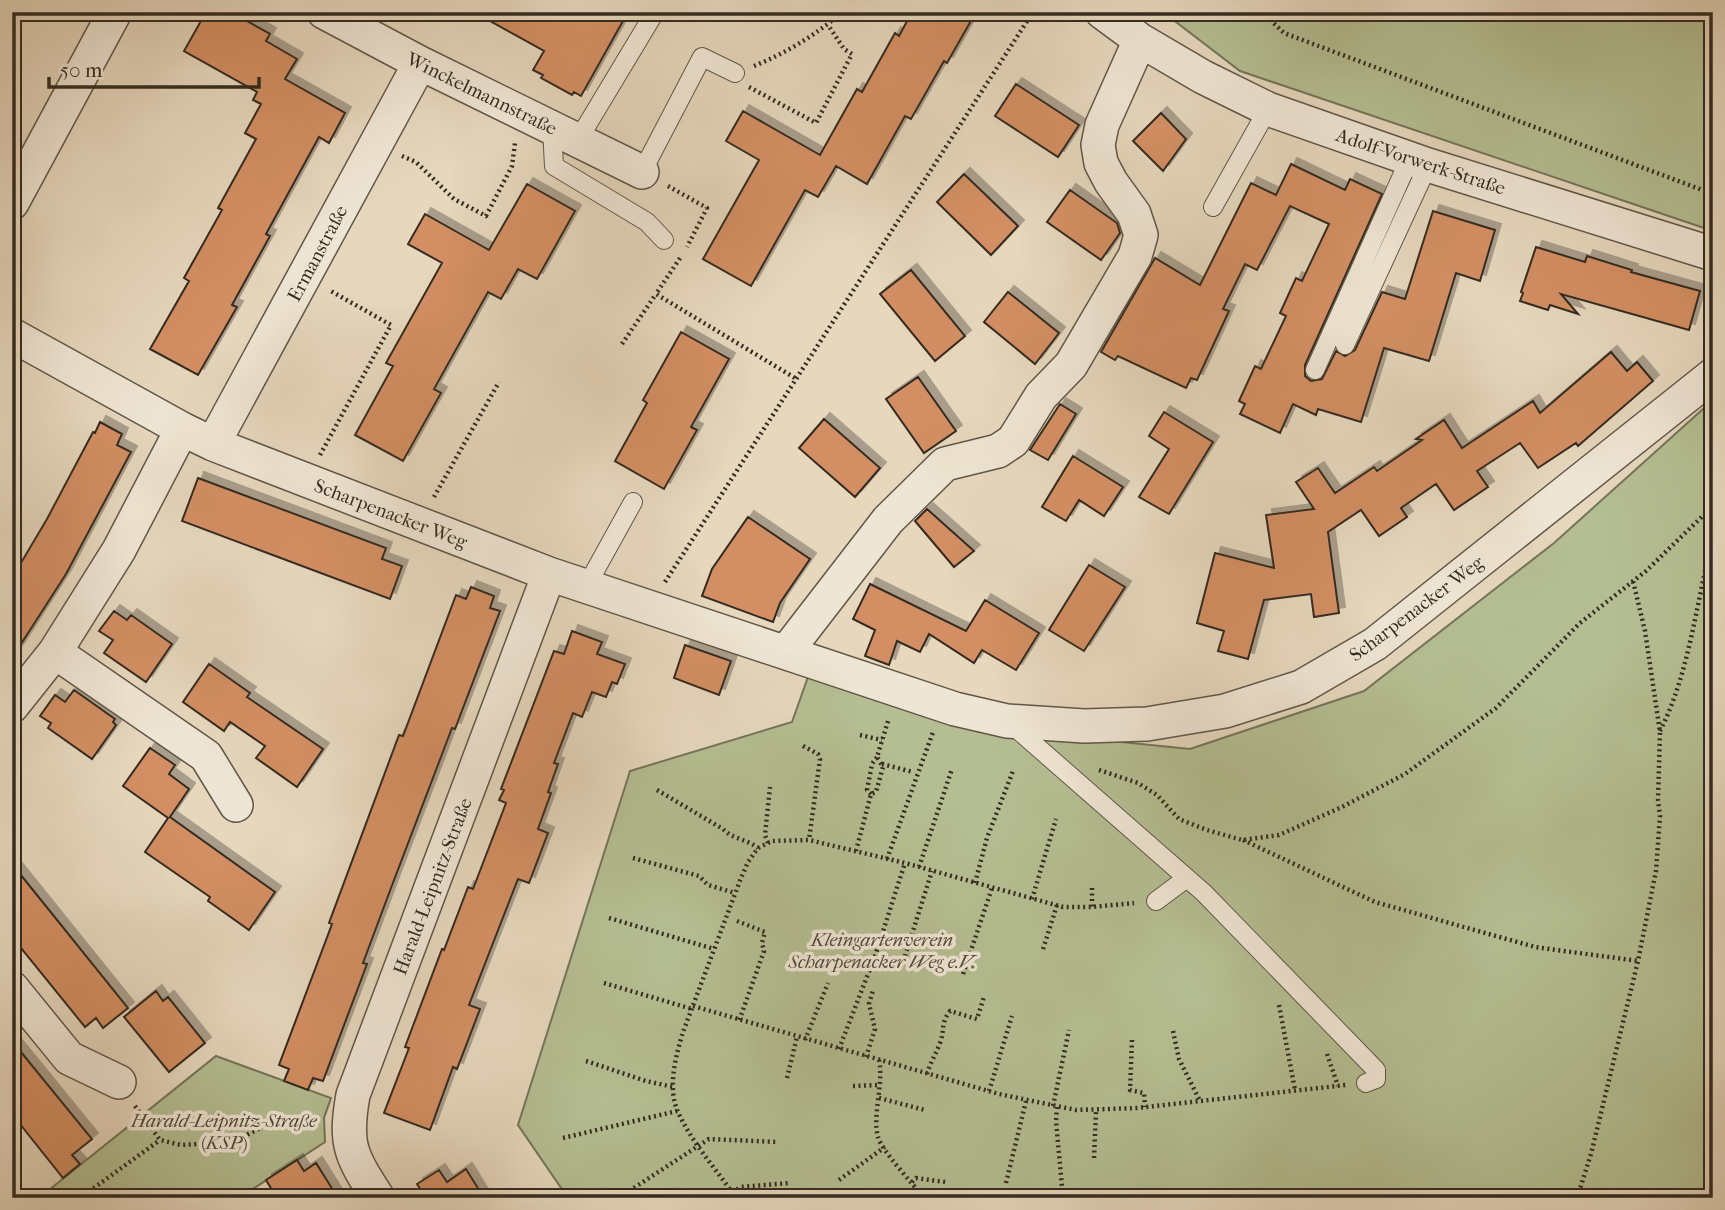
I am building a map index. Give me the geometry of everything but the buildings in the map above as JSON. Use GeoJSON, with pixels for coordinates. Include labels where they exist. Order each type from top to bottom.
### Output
{"type":"FeatureCollection","features":[{"type":"Feature","properties":{"kind":"street"},"geometry":{"type":"LineString","coordinates":[[12,204],[115,12]]}},
{"type":"Feature","properties":{"kind":"street","name":"Winckelmannstraße"},"geometry":{"type":"LineString","coordinates":[[324,12],[420,63],[642,172]]}},
{"type":"Feature","properties":{"kind":"street","name":"Adolf-Vorwerk-Straße"},"geometry":{"type":"LineString","coordinates":[[1102,12],[1140,40],[1203,77],[1268,109],[1419,162],[1713,254]]}},
{"type":"Feature","properties":{"kind":"street"},"geometry":{"type":"LineString","coordinates":[[786,652],[888,520],[945,464],[998,451],[1013,441],[1041,396],[1071,365],[1135,256],[1141,235],[1133,214],[1101,163],[1098,145],[1102,125],[1140,40]]}},
{"type":"Feature","properties":{"kind":"street","name":"Ermanstraße"},"geometry":{"type":"LineString","coordinates":[[213,444],[420,63]]}},
{"type":"Feature","properties":{"kind":"street","name":"Scharpenacker Weg"},"geometry":{"type":"LineString","coordinates":[[12,335],[213,444],[549,574],[955,709],[1007,720],[1084,726],[1147,724],[1225,711],[1301,687],[1375,644],[1713,375]]}},
{"type":"Feature","properties":{"kind":"street"},"geometry":{"type":"LineString","coordinates":[[12,706],[55,652],[119,550],[182,429]]}},
{"type":"Feature","properties":{"kind":"street","name":"Harald-Leipnitz-Straße"},"geometry":{"type":"LineString","coordinates":[[378,1198],[355,1162],[349,1142],[348,1122],[353,1094],[549,574]]}},
{"type":"Feature","properties":{"kind":"street"},"geometry":{"type":"LineString","coordinates":[[55,652],[205,756],[236,805]]}},
{"type":"Feature","properties":{"kind":"street"},"geometry":{"type":"LineString","coordinates":[[12,988],[69,1058],[119,1082]]}},
{"type":"Feature","properties":{"kind":"lane"},"geometry":{"type":"LineString","coordinates":[[655,12],[565,134],[554,166],[647,222],[664,240]]}},
{"type":"Feature","properties":{"kind":"lane"},"geometry":{"type":"LineString","coordinates":[[642,172],[702,57],[735,73]]}},
{"type":"Feature","properties":{"kind":"lane"},"geometry":{"type":"LineString","coordinates":[[1213,207],[1268,109]]}},
{"type":"Feature","properties":{"kind":"lane"},"geometry":{"type":"LineString","coordinates":[[1345,345],[1419,162]]}},
{"type":"Feature","properties":{"kind":"lane"},"geometry":{"type":"LineString","coordinates":[[1315,370],[1419,162]]}},
{"type":"Feature","properties":{"kind":"lane"},"geometry":{"type":"LineString","coordinates":[[586,587],[633,502]]}},
{"type":"Feature","properties":{"kind":"lane"},"geometry":{"type":"LineString","coordinates":[[1007,720],[1205,893],[1376,1070],[1376,1079],[1366,1083]]}},
{"type":"Feature","properties":{"kind":"lane"},"geometry":{"type":"LineString","coordinates":[[1156,901],[1187,878]]}},
{"type":"Feature","properties":{"kind":"path"},"geometry":{"type":"LineString","coordinates":[[828,24],[844,49],[852,54],[816,123],[745,85],[735,73],[780,55],[842,12]]}},
{"type":"Feature","properties":{"kind":"path"},"geometry":{"type":"LineString","coordinates":[[649,607],[1033,12]]}},
{"type":"Feature","properties":{"kind":"path"},"geometry":{"type":"LineString","coordinates":[[1262,12],[1284,33],[1713,194]]}},
{"type":"Feature","properties":{"kind":"path"},"geometry":{"type":"LineString","coordinates":[[376,144],[416,162],[454,199],[486,216],[512,166],[518,111]]}},
{"type":"Feature","properties":{"kind":"path"},"geometry":{"type":"LineString","coordinates":[[642,172],[707,208],[691,241]]}},
{"type":"Feature","properties":{"kind":"path"},"geometry":{"type":"LineString","coordinates":[[622,344],[685,251]]}},
{"type":"Feature","properties":{"kind":"path"},"geometry":{"type":"LineString","coordinates":[[304,276],[391,325],[307,481]]}},
{"type":"Feature","properties":{"kind":"path"},"geometry":{"type":"LineString","coordinates":[[656,294],[795,378]]}},
{"type":"Feature","properties":{"kind":"path"},"geometry":{"type":"LineString","coordinates":[[419,524],[499,382]]}},
{"type":"Feature","properties":{"kind":"path"},"geometry":{"type":"LineString","coordinates":[[1242,840],[1279,835],[1342,807],[1405,774],[1496,708],[1580,623],[1646,571],[1713,506]]}},
{"type":"Feature","properties":{"kind":"path"},"geometry":{"type":"LineString","coordinates":[[1660,732],[1670,710],[1690,643],[1713,538]]}},
{"type":"Feature","properties":{"kind":"path"},"geometry":{"type":"LineString","coordinates":[[1578,1198],[1638,961],[1656,872],[1660,816],[1660,732],[1645,631],[1633,581]]}},
{"type":"Feature","properties":{"kind":"path"},"geometry":{"type":"LineString","coordinates":[[871,794],[867,790],[872,764],[877,757],[890,713]]}},
{"type":"Feature","properties":{"kind":"path"},"geometry":{"type":"LineString","coordinates":[[887,859],[933,731]]}},
{"type":"Feature","properties":{"kind":"path"},"geometry":{"type":"LineString","coordinates":[[860,735],[882,740]]}},
{"type":"Feature","properties":{"kind":"path"},"geometry":{"type":"LineString","coordinates":[[803,746],[818,754],[820,760],[809,840]]}},
{"type":"Feature","properties":{"kind":"path"},"geometry":{"type":"LineString","coordinates":[[856,851],[871,794],[876,792],[883,767],[877,757]]}},
{"type":"Feature","properties":{"kind":"path"},"geometry":{"type":"LineString","coordinates":[[881,764],[913,772]]}},
{"type":"Feature","properties":{"kind":"path"},"geometry":{"type":"LineString","coordinates":[[1092,768],[1138,783],[1157,795],[1179,819],[1242,840],[1375,902],[1535,947],[1638,961]]}},
{"type":"Feature","properties":{"kind":"path"},"geometry":{"type":"LineString","coordinates":[[919,867],[953,769]]}},
{"type":"Feature","properties":{"kind":"path"},"geometry":{"type":"LineString","coordinates":[[975,883],[987,838],[1013,771]]}},
{"type":"Feature","properties":{"kind":"path"},"geometry":{"type":"LineString","coordinates":[[768,843],[765,835],[771,787]]}},
{"type":"Feature","properties":{"kind":"path"},"geometry":{"type":"LineString","coordinates":[[657,790],[729,835],[748,840],[758,848]]}},
{"type":"Feature","properties":{"kind":"path"},"geometry":{"type":"LineString","coordinates":[[1032,900],[1056,820]]}},
{"type":"Feature","properties":{"kind":"path"},"geometry":{"type":"LineString","coordinates":[[790,1183],[740,1187],[734,1195],[677,1111],[673,1087],[679,1047],[735,893],[748,862],[758,848],[768,843],[809,840],[1057,905],[1092,907],[1156,901]]}},
{"type":"Feature","properties":{"kind":"path"},"geometry":{"type":"LineString","coordinates":[[633,858],[699,876],[708,885],[735,893]]}},
{"type":"Feature","properties":{"kind":"path"},"geometry":{"type":"LineString","coordinates":[[839,1049],[875,956],[905,863]]}},
{"type":"Feature","properties":{"kind":"path"},"geometry":{"type":"LineString","coordinates":[[905,956],[932,871]]}},
{"type":"Feature","properties":{"kind":"path"},"geometry":{"type":"LineString","coordinates":[[964,974],[992,888]]}},
{"type":"Feature","properties":{"kind":"path"},"geometry":{"type":"LineString","coordinates":[[1092,888],[1092,907]]}},
{"type":"Feature","properties":{"kind":"path"},"geometry":{"type":"LineString","coordinates":[[1043,949],[1057,905]]}},
{"type":"Feature","properties":{"kind":"path"},"geometry":{"type":"LineString","coordinates":[[609,918],[714,949]]}},
{"type":"Feature","properties":{"kind":"path"},"geometry":{"type":"LineString","coordinates":[[737,921],[765,932],[762,943],[764,951],[739,1021]]}},
{"type":"Feature","properties":{"kind":"path"},"geometry":{"type":"LineString","coordinates":[[604,983],[989,1091],[1055,1106],[1096,1111],[1366,1083]]}},
{"type":"Feature","properties":{"kind":"path"},"geometry":{"type":"LineString","coordinates":[[805,1040],[828,983]]}},
{"type":"Feature","properties":{"kind":"path"},"geometry":{"type":"LineString","coordinates":[[866,1057],[875,1029],[869,1004],[873,990]]}},
{"type":"Feature","properties":{"kind":"path"},"geometry":{"type":"LineString","coordinates":[[927,1074],[931,1058],[940,1043],[945,1018],[950,1011],[972,1019],[978,1018],[984,998]]}},
{"type":"Feature","properties":{"kind":"path"},"geometry":{"type":"LineString","coordinates":[[1279,1002],[1295,1090]]}},
{"type":"Feature","properties":{"kind":"path"},"geometry":{"type":"LineString","coordinates":[[989,1091],[1012,1016]]}},
{"type":"Feature","properties":{"kind":"path"},"geometry":{"type":"LineString","coordinates":[[1063,1198],[1055,1106],[1069,1030]]}},
{"type":"Feature","properties":{"kind":"path"},"geometry":{"type":"LineString","coordinates":[[1173,1031],[1179,1059],[1200,1101]]}},
{"type":"Feature","properties":{"kind":"path"},"geometry":{"type":"LineString","coordinates":[[787,1078],[797,1037]]}},
{"type":"Feature","properties":{"kind":"path"},"geometry":{"type":"LineString","coordinates":[[1132,1040],[1130,1090],[1144,1093],[1145,1107]]}},
{"type":"Feature","properties":{"kind":"path"},"geometry":{"type":"LineString","coordinates":[[1324,1046],[1338,1086]]}},
{"type":"Feature","properties":{"kind":"path"},"geometry":{"type":"LineString","coordinates":[[878,1060],[881,1072],[877,1134],[924,1198]]}},
{"type":"Feature","properties":{"kind":"path"},"geometry":{"type":"LineString","coordinates":[[586,1061],[673,1087]]}},
{"type":"Feature","properties":{"kind":"path"},"geometry":{"type":"LineString","coordinates":[[119,1082],[160,1140],[180,1145],[233,1142],[264,1126],[293,1119],[319,1118]]}},
{"type":"Feature","properties":{"kind":"path"},"geometry":{"type":"LineString","coordinates":[[853,1086],[880,1085]]}},
{"type":"Feature","properties":{"kind":"path"},"geometry":{"type":"LineString","coordinates":[[879,1098],[925,1110]]}},
{"type":"Feature","properties":{"kind":"path"},"geometry":{"type":"LineString","coordinates":[[1006,1183],[1026,1101]]}},
{"type":"Feature","properties":{"kind":"path"},"geometry":{"type":"LineString","coordinates":[[563,1138],[677,1111]]}},
{"type":"Feature","properties":{"kind":"path"},"geometry":{"type":"LineString","coordinates":[[1094,1158],[1096,1111]]}},
{"type":"Feature","properties":{"kind":"path"},"geometry":{"type":"LineString","coordinates":[[620,1197],[709,1139],[778,1142]]}},
{"type":"Feature","properties":{"kind":"path"},"geometry":{"type":"LineString","coordinates":[[80,1198],[160,1140]]}},
{"type":"Feature","properties":{"kind":"path"},"geometry":{"type":"LineString","coordinates":[[839,1180],[885,1147]]}},
{"type":"Feature","properties":{"kind":"path"},"geometry":{"type":"LineString","coordinates":[[912,1182],[916,1178],[946,1182]]}},
{"type":"Feature","properties":{"kind":"green space"},"geometry":{"type":"Polygon","coordinates":[[[1163,12],[1713,12],[1713,231],[1240,71],[1163,12]]]}},
{"type":"Feature","properties":{"kind":"green space","name":"Kleingartenverein Scharpenacker Weg e.V."},"geometry":{"type":"Polygon","coordinates":[[[1713,400],[1713,1198],[568,1198],[518,1125],[630,771],[792,722],[808,677],[1023,732],[1190,749],[1364,691],[1554,543],[1713,400]]]}},
{"type":"Feature","properties":{"kind":"green space","name":"Harald-Leipnitz-Straße (KSP)"},"geometry":{"type":"Polygon","coordinates":[[[216,1056],[331,1098],[324,1118],[325,1142],[239,1198],[39,1198],[216,1056]]]}}]}
